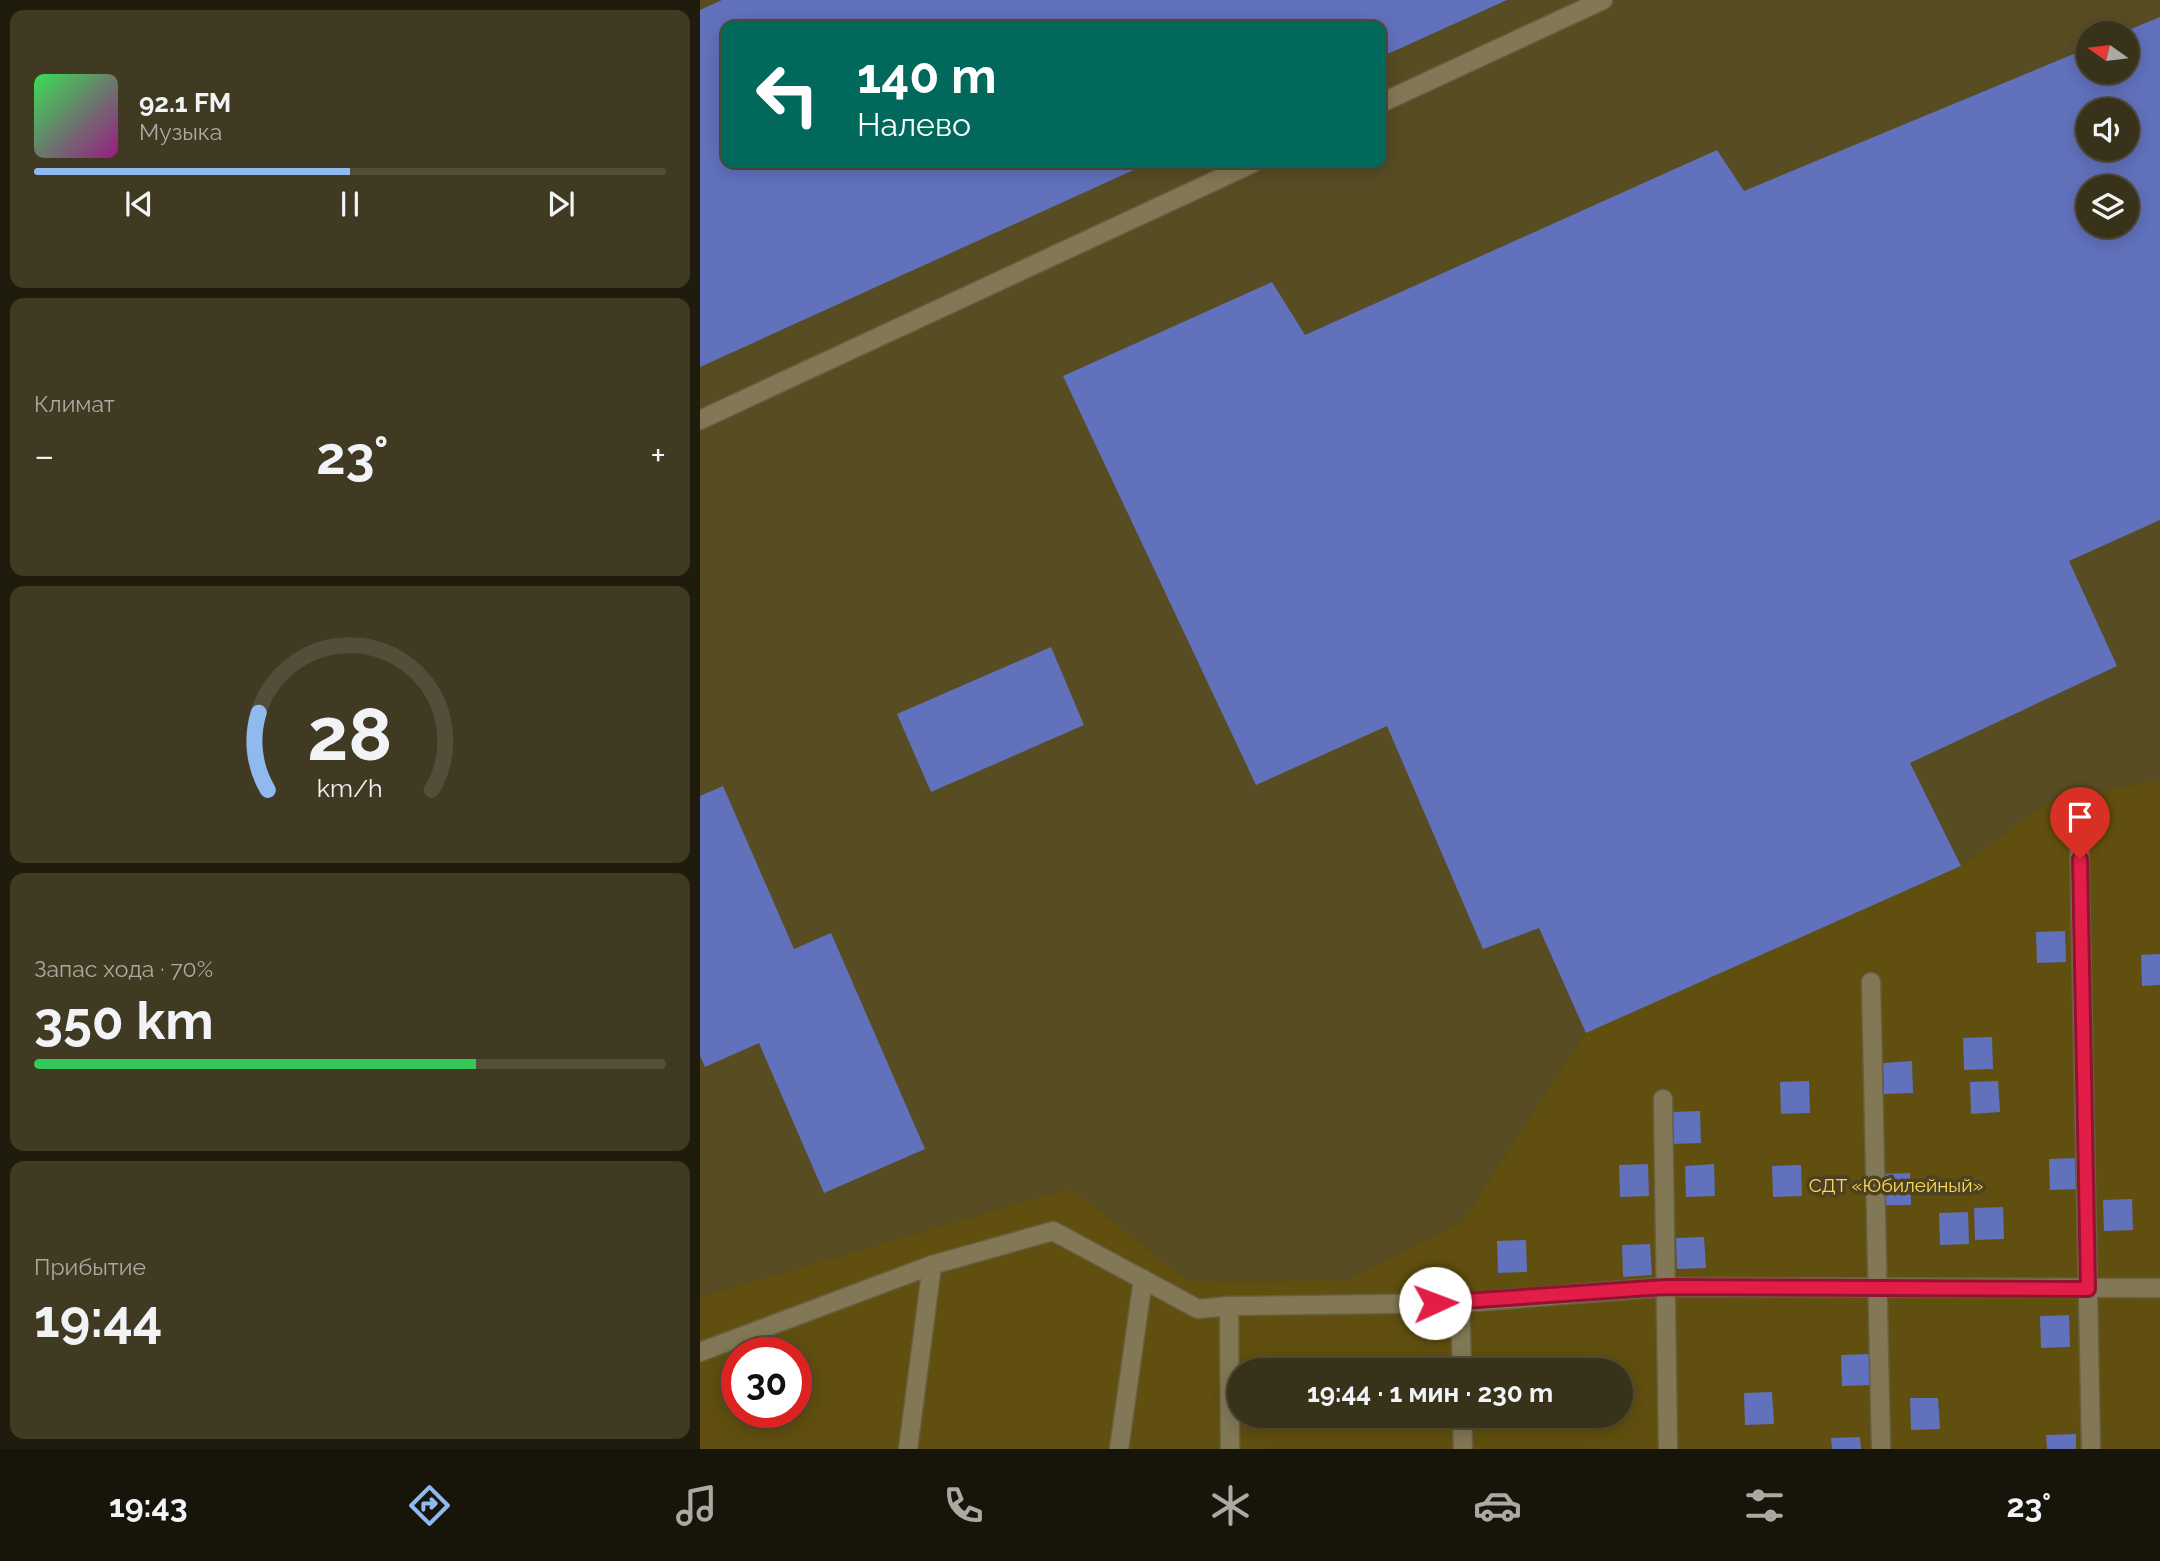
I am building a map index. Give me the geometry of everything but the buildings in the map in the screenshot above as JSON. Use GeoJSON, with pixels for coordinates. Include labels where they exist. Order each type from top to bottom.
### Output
{"type":"FeatureCollection","features":[{"type":"Feature","properties":{"kind":"street"},"geometry":{"type":"LineString","coordinates":[[1386,101],[1603,0]]}},
{"type":"Feature","properties":{"kind":"street"},"geometry":{"type":"LineString","coordinates":[[700,420],[1242,168]]}},
{"type":"Feature","properties":{"kind":"street"},"geometry":{"type":"LineString","coordinates":[[2079,832],[2091,1449]]}},
{"type":"Feature","properties":{"kind":"street"},"geometry":{"type":"LineString","coordinates":[[1871,982],[1881,1449]]}},
{"type":"Feature","properties":{"kind":"street"},"geometry":{"type":"LineString","coordinates":[[1663,1099],[1668,1449]]}},
{"type":"Feature","properties":{"kind":"street"},"geometry":{"type":"LineString","coordinates":[[700,1353],[932,1265],[1054,1231],[1198,1309],[1230,1306],[1460,1303],[1665,1287],[2160,1288]]}},
{"type":"Feature","properties":{"kind":"street"},"geometry":{"type":"LineString","coordinates":[[908,1449],[932,1265]]}},
{"type":"Feature","properties":{"kind":"street"},"geometry":{"type":"LineString","coordinates":[[1119,1449],[1143,1279]]}},
{"type":"Feature","properties":{"kind":"street"},"geometry":{"type":"LineString","coordinates":[[1460,1303],[1462,1358]]}},
{"type":"Feature","properties":{"kind":"street"},"geometry":{"type":"LineString","coordinates":[[1230,1306],[1230,1449]]}},
{"type":"Feature","properties":{"kind":"street"},"geometry":{"type":"LineString","coordinates":[[1462,1428],[1463,1449]]}},
{"type":"Feature","properties":{"kind":"shaded area"},"geometry":{"type":"Polygon","coordinates":[[[700,0],[2160,0],[2160,780],[2051,800],[1961,866],[1586,1033],[1462,1222],[1348,1280],[1187,1281],[1071,1188],[700,1297],[700,0]]]}},
{"type":"Feature","properties":{"kind":"green space","name":"СДТ «Юбилейный»"},"geometry":{"type":"Polygon","coordinates":[[[2160,780],[2160,1449],[700,1449],[700,1297],[1071,1188],[1187,1281],[1348,1280],[1462,1222],[1586,1033],[1961,866],[2051,800],[2160,780]]]}},
{"type":"Feature","properties":{"kind":"route"},"geometry":{"type":"LineString","coordinates":[[1435,1303],[1665,1287],[2088,1289],[2080,859]]}}]}
